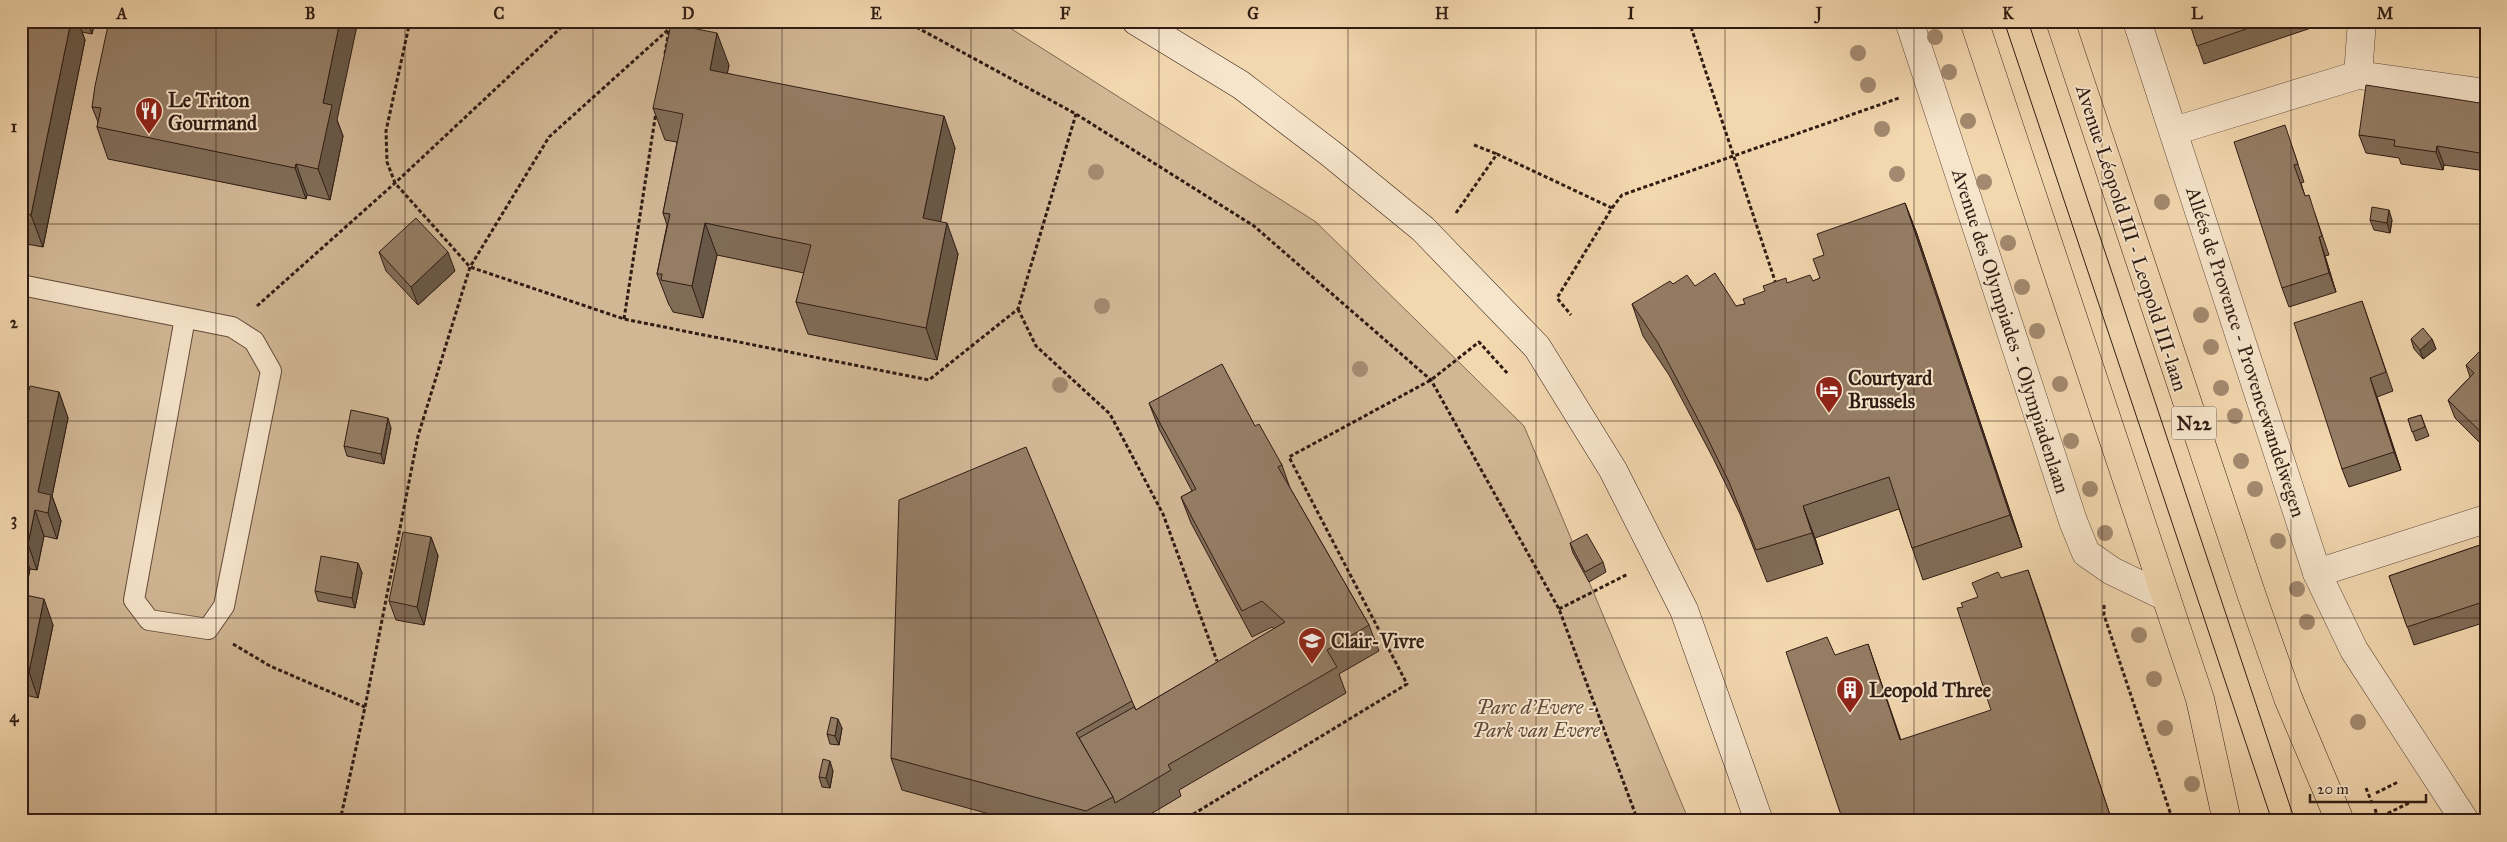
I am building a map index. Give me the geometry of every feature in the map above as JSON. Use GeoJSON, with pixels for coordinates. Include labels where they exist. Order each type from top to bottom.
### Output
{"type":"FeatureCollection","features":[{"type":"Feature","properties":{"kind":"main road"},"geometry":{"type":"LineString","coordinates":[[1974,21],[2200,699],[2227,821]]}},
{"type":"Feature","properties":{"kind":"main road","name":"Avenue Léopold III - Leopold III-laan"},"geometry":{"type":"LineString","coordinates":[[2060,21],[2252,596],[2288,698],[2340,821]]}},
{"type":"Feature","properties":{"kind":"street"},"geometry":{"type":"LineString","coordinates":[[1136,21],[1241,85],[1330,153],[1436,242],[1537,347],[1613,470],[1684,610],[1759,821]]}},
{"type":"Feature","properties":{"kind":"street","name":"Avenue des Olympiades - Olympiadenlaan"},"geometry":{"type":"LineString","coordinates":[[1909,21],[1932,86],[2073,521],[2086,553],[2112,571],[2166,597]]}},
{"type":"Feature","properties":{"kind":"street","name":"Allées de Provence - Provencewandelwegen"},"geometry":{"type":"LineString","coordinates":[[2138,21],[2317,573],[2354,650],[2465,821]]}},
{"type":"Feature","properties":{"kind":"street"},"geometry":{"type":"LineString","coordinates":[[2358,76],[2362,21]]}},
{"type":"Feature","properties":{"kind":"street"},"geometry":{"type":"LineString","coordinates":[[2174,131],[2358,76],[2486,92]]}},
{"type":"Feature","properties":{"kind":"street"},"geometry":{"type":"LineString","coordinates":[[2317,573],[2486,519]]}},
{"type":"Feature","properties":{"kind":"lane"},"geometry":{"type":"LineString","coordinates":[[21,285],[232,327],[254,341],[271,371],[224,606],[208,629],[149,620],[134,600],[185,318]]}},
{"type":"Feature","properties":{"kind":"path"},"geometry":{"type":"LineString","coordinates":[[410,21],[386,131],[387,162],[396,183],[470,267],[624,320],[929,380],[1018,309],[1076,114]]}},
{"type":"Feature","properties":{"kind":"path"},"geometry":{"type":"LineString","coordinates":[[232,327],[396,183],[568,21]]}},
{"type":"Feature","properties":{"kind":"path"},"geometry":{"type":"LineString","coordinates":[[340,821],[366,707],[418,436],[470,267],[549,137],[669,29],[674,21]]}},
{"type":"Feature","properties":{"kind":"path"},"geometry":{"type":"LineString","coordinates":[[905,21],[1076,114],[1254,226],[1431,380],[1560,609],[1638,821]]}},
{"type":"Feature","properties":{"kind":"path"},"geometry":{"type":"LineString","coordinates":[[1689,21],[1777,286]]}},
{"type":"Feature","properties":{"kind":"path"},"geometry":{"type":"LineString","coordinates":[[664,58],[669,29]]}},
{"type":"Feature","properties":{"kind":"path"},"geometry":{"type":"LineString","coordinates":[[1571,315],[1557,298],[1612,208],[1622,195],[1735,157],[1932,86]]}},
{"type":"Feature","properties":{"kind":"path"},"geometry":{"type":"LineString","coordinates":[[624,320],[657,106]]}},
{"type":"Feature","properties":{"kind":"path"},"geometry":{"type":"LineString","coordinates":[[1474,145],[1612,208]]}},
{"type":"Feature","properties":{"kind":"path"},"geometry":{"type":"LineString","coordinates":[[1436,242],[1497,154]]}},
{"type":"Feature","properties":{"kind":"path"},"geometry":{"type":"LineString","coordinates":[[1018,309],[1036,346],[1110,414],[1163,514],[1217,661]]}},
{"type":"Feature","properties":{"kind":"path"},"geometry":{"type":"LineString","coordinates":[[1182,821],[1407,684],[1289,457],[1431,380],[1479,342],[1508,374]]}},
{"type":"Feature","properties":{"kind":"path"},"geometry":{"type":"LineString","coordinates":[[1560,609],[1658,559]]}},
{"type":"Feature","properties":{"kind":"path"},"geometry":{"type":"LineString","coordinates":[[2112,571],[2104,587],[2104,615],[2174,821]]}},
{"type":"Feature","properties":{"kind":"path"},"geometry":{"type":"LineString","coordinates":[[208,629],[270,666],[366,707]]}},
{"type":"Feature","properties":{"kind":"path"},"geometry":{"type":"LineString","coordinates":[[2376,792],[2399,781]]}},
{"type":"Feature","properties":{"kind":"green space","name":"Parc d'Evere - Park van Evere"},"geometry":{"type":"Polygon","coordinates":[[[21,21],[999,21],[1316,222],[1524,426],[1689,821],[21,821],[21,21]]]}},
{"type":"Feature","properties":{"kind":"building"},"geometry":{"type":"Polygon","coordinates":[[[21,21],[71,21],[31,215],[21,213],[21,21]]]}},
{"type":"Feature","properties":{"kind":"building"},"geometry":{"type":"Polygon","coordinates":[[[78,21],[89,21],[88,24],[78,21]]]}},
{"type":"Feature","properties":{"kind":"building"},"geometry":{"type":"Polygon","coordinates":[[[109,21],[340,21],[323,103],[332,105],[318,169],[296,164],[295,168],[97,127],[101,108],[92,107],[109,21]]]}},
{"type":"Feature","properties":{"kind":"building"},"geometry":{"type":"Polygon","coordinates":[[[2189,21],[2269,21],[2197,46],[2189,21]]]}},
{"type":"Feature","properties":{"kind":"building"},"geometry":{"type":"Polygon","coordinates":[[[671,24],[717,33],[710,70],[944,116],[923,218],[947,223],[926,328],[796,302],[811,245],[705,223],[692,286],[661,280],[662,274],[657,274],[670,214],[663,213],[683,114],[653,108],[671,24]]]}},
{"type":"Feature","properties":{"kind":"building"},"geometry":{"type":"Polygon","coordinates":[[[2366,85],[2486,104],[2486,154],[2437,146],[2436,152],[2394,146],[2395,140],[2359,135],[2366,85]]]}},
{"type":"Feature","properties":{"kind":"building"},"geometry":{"type":"Polygon","coordinates":[[[2285,125],[2298,164],[2294,165],[2305,196],[2309,195],[2322,236],[2319,237],[2329,273],[2282,288],[2234,142],[2285,125]]]}},
{"type":"Feature","properties":{"kind":"building"},"geometry":{"type":"Polygon","coordinates":[[[1905,203],[2010,515],[1912,548],[1889,477],[1803,506],[1812,533],[1756,550],[1729,482],[1702,427],[1658,343],[1632,304],[1670,281],[1673,284],[1687,275],[1695,286],[1715,273],[1736,306],[1745,304],[1743,299],[1765,291],[1763,286],[1786,278],[1787,283],[1810,275],[1813,281],[1820,278],[1813,259],[1824,255],[1817,234],[1905,203]]]}},
{"type":"Feature","properties":{"kind":"building"},"geometry":{"type":"Polygon","coordinates":[[[2372,207],[2389,210],[2387,223],[2370,220],[2372,207]]]}},
{"type":"Feature","properties":{"kind":"building"},"geometry":{"type":"Polygon","coordinates":[[[416,218],[448,252],[411,287],[379,252],[416,218]]]}},
{"type":"Feature","properties":{"kind":"building"},"geometry":{"type":"Polygon","coordinates":[[[2362,301],[2386,372],[2370,378],[2394,452],[2342,469],[2294,323],[2362,301]]]}},
{"type":"Feature","properties":{"kind":"building"},"geometry":{"type":"Polygon","coordinates":[[[2423,328],[2432,339],[2420,350],[2411,339],[2423,328]]]}},
{"type":"Feature","properties":{"kind":"building"},"geometry":{"type":"Polygon","coordinates":[[[2486,345],[2486,433],[2484,435],[2448,400],[2474,373],[2466,365],[2486,345]]]}},
{"type":"Feature","properties":{"kind":"building"},"geometry":{"type":"Polygon","coordinates":[[[1222,364],[1255,426],[1259,424],[1282,465],[1278,467],[1369,625],[1327,650],[1337,667],[1168,765],[1171,770],[1115,803],[1079,738],[1134,707],[1136,710],[1285,622],[1262,601],[1242,611],[1181,497],[1196,489],[1149,403],[1222,364]]]}},
{"type":"Feature","properties":{"kind":"building"},"geometry":{"type":"Polygon","coordinates":[[[30,386],[59,392],[38,492],[51,495],[48,513],[35,510],[28,544],[21,543],[21,393],[28,394],[30,386]]]}},
{"type":"Feature","properties":{"kind":"building"},"geometry":{"type":"Polygon","coordinates":[[[351,410],[388,418],[381,454],[344,446],[351,410]]]}},
{"type":"Feature","properties":{"kind":"building"},"geometry":{"type":"Polygon","coordinates":[[[2421,415],[2425,427],[2412,432],[2408,419],[2421,415]]]}},
{"type":"Feature","properties":{"kind":"building"},"geometry":{"type":"Polygon","coordinates":[[[1026,447],[1132,701],[1076,733],[1113,797],[1086,811],[891,758],[899,500],[1026,447]]]}},
{"type":"Feature","properties":{"kind":"building"},"geometry":{"type":"Polygon","coordinates":[[[403,532],[431,537],[417,607],[389,601],[403,532]]]}},
{"type":"Feature","properties":{"kind":"building"},"geometry":{"type":"Polygon","coordinates":[[[1587,534],[1603,562],[1585,572],[1570,543],[1587,534]]]}},
{"type":"Feature","properties":{"kind":"building"},"geometry":{"type":"Polygon","coordinates":[[[2486,543],[2486,601],[2407,627],[2389,576],[2486,543]]]}},
{"type":"Feature","properties":{"kind":"building"},"geometry":{"type":"Polygon","coordinates":[[[321,556],[358,563],[352,598],[315,591],[321,556]]]}},
{"type":"Feature","properties":{"kind":"building","name":"Leopold Three"},"geometry":{"type":"Polygon","coordinates":[[[2028,570],[2109,812],[2110,821],[1843,821],[1786,652],[1827,637],[1835,655],[1868,644],[1900,740],[1991,710],[1957,608],[1963,607],[1961,603],[1978,597],[1972,583],[1998,572],[2001,578],[2028,570]]]}},
{"type":"Feature","properties":{"kind":"building"},"geometry":{"type":"Polygon","coordinates":[[[21,594],[44,599],[29,672],[21,670],[21,594]]]}},
{"type":"Feature","properties":{"kind":"building"},"geometry":{"type":"Polygon","coordinates":[[[831,717],[838,719],[835,736],[827,734],[831,717]]]}},
{"type":"Feature","properties":{"kind":"building"},"geometry":{"type":"Polygon","coordinates":[[[823,759],[830,761],[826,778],[819,777],[823,759]]]}},
{"type":"Feature","properties":{"kind":"tram line"},"geometry":{"type":"LineString","coordinates":[[2004,21],[2272,821]]}},
{"type":"Feature","properties":{"kind":"tram line"},"geometry":{"type":"LineString","coordinates":[[2028,21],[2295,821]]}},
{"type":"Feature","properties":{"kind":"place","name":"Le Triton Gourmand"},"geometry":{"type":"Point","coordinates":[149,135]}},
{"type":"Feature","properties":{"kind":"place","name":"Courtyard Brussels"},"geometry":{"type":"Point","coordinates":[1829,414]}},
{"type":"Feature","properties":{"kind":"place","name":"Clair-Vivre"},"geometry":{"type":"Point","coordinates":[1312,665]}},
{"type":"Feature","properties":{"kind":"place","name":"Leopold Three"},"geometry":{"type":"Point","coordinates":[1850,714]}}]}
